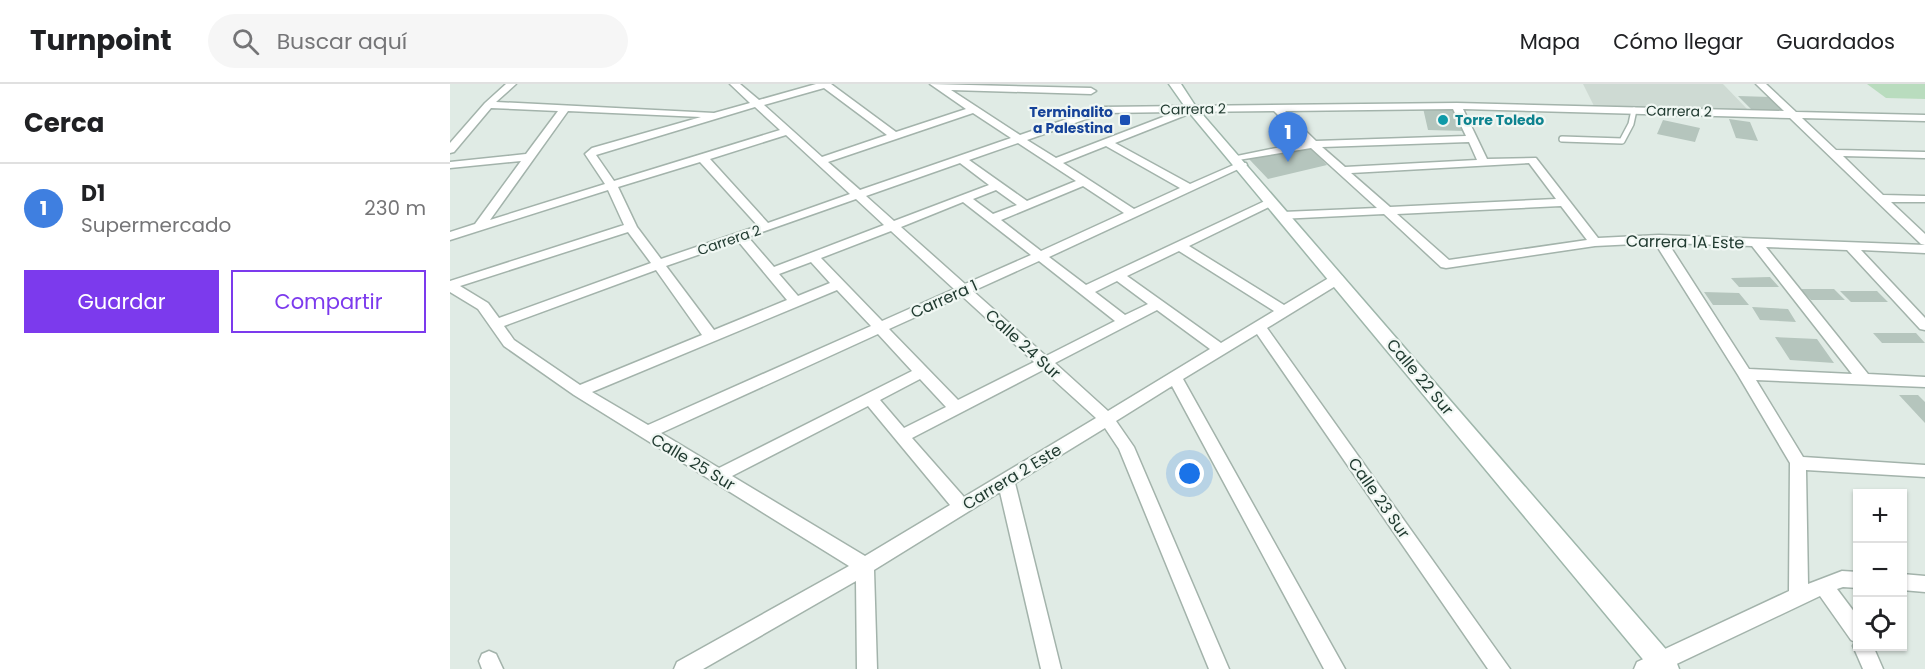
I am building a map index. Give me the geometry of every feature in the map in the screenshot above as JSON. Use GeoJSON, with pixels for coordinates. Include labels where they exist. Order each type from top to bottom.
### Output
{"type":"FeatureCollection","features":[{"type":"Feature","properties":{"kind":"main road","name":"Calle 22 Sur"},"geometry":{"type":"LineString","coordinates":[[1175,84],[1192,109],[1239,162],[1657,667]]}},
{"type":"Feature","properties":{"kind":"street"},"geometry":{"type":"LineString","coordinates":[[450,150],[488,105],[511,84]]}},
{"type":"Feature","properties":{"kind":"street","name":"Calle 24 Sur"},"geometry":{"type":"LineString","coordinates":[[735,84],[1107,419],[1126,447],[1219,669]]}},
{"type":"Feature","properties":{"kind":"street"},"geometry":{"type":"LineString","coordinates":[[711,337],[631,226],[612,186],[590,156],[596,150],[826,84],[895,136]]}},
{"type":"Feature","properties":{"kind":"street"},"geometry":{"type":"LineString","coordinates":[[1761,84],[1925,241]]}},
{"type":"Feature","properties":{"kind":"street"},"geometry":{"type":"LineString","coordinates":[[937,86],[1088,87],[1102,110]]}},
{"type":"Feature","properties":{"kind":"street"},"geometry":{"type":"LineString","coordinates":[[937,86],[1132,213]]}},
{"type":"Feature","properties":{"kind":"street"},"geometry":{"type":"LineString","coordinates":[[488,105],[725,114]]}},
{"type":"Feature","properties":{"kind":"street"},"geometry":{"type":"LineString","coordinates":[[1457,106],[1482,162]]}},
{"type":"Feature","properties":{"kind":"street","name":"Carrera 2"},"geometry":{"type":"LineString","coordinates":[[497,324],[660,264],[1102,110],[1457,106],[1925,118]]}},
{"type":"Feature","properties":{"kind":"street"},"geometry":{"type":"LineString","coordinates":[[479,227],[565,108]]}},
{"type":"Feature","properties":{"kind":"street"},"geometry":{"type":"LineString","coordinates":[[1277,108],[1386,210]]}},
{"type":"Feature","properties":{"kind":"street"},"geometry":{"type":"LineString","coordinates":[[1054,163],[1192,109]]}},
{"type":"Feature","properties":{"kind":"street"},"geometry":{"type":"LineString","coordinates":[[820,161],[974,110]]}},
{"type":"Feature","properties":{"kind":"street"},"geometry":{"type":"LineString","coordinates":[[450,236],[788,131]]}},
{"type":"Feature","properties":{"kind":"street","name":"Carrera 1"},"geometry":{"type":"LineString","coordinates":[[646,433],[1041,256],[1239,162],[1313,144],[1472,139]]}},
{"type":"Feature","properties":{"kind":"street"},"geometry":{"type":"LineString","coordinates":[[1106,142],[1188,188]]}},
{"type":"Feature","properties":{"kind":"street"},"geometry":{"type":"LineString","coordinates":[[1833,153],[1925,155]]}},
{"type":"Feature","properties":{"kind":"street"},"geometry":{"type":"LineString","coordinates":[[450,165],[530,157]]}},
{"type":"Feature","properties":{"kind":"street"},"geometry":{"type":"LineString","coordinates":[[703,158],[765,227]]}},
{"type":"Feature","properties":{"kind":"street"},"geometry":{"type":"LineString","coordinates":[[961,159],[1026,206]]}},
{"type":"Feature","properties":{"kind":"street"},"geometry":{"type":"LineString","coordinates":[[1343,170],[1532,160],[1595,243]]}},
{"type":"Feature","properties":{"kind":"street"},"geometry":{"type":"LineString","coordinates":[[992,219],[1084,182]]}},
{"type":"Feature","properties":{"kind":"street"},"geometry":{"type":"LineString","coordinates":[[771,273],[998,185]]}},
{"type":"Feature","properties":{"kind":"street"},"geometry":{"type":"LineString","coordinates":[[965,198],[1124,321]]}},
{"type":"Feature","properties":{"kind":"street"},"geometry":{"type":"LineString","coordinates":[[1880,198],[1925,199]]}},
{"type":"Feature","properties":{"kind":"street"},"geometry":{"type":"LineString","coordinates":[[1086,291],[1271,202]]}},
{"type":"Feature","properties":{"kind":"street"},"geometry":{"type":"LineString","coordinates":[[1283,216],[1563,202]]}},
{"type":"Feature","properties":{"kind":"street","name":"Carrera 1A Este"},"geometry":{"type":"LineString","coordinates":[[1386,210],[1446,264],[1595,243],[1659,239],[1925,249]]}},
{"type":"Feature","properties":{"kind":"street"},"geometry":{"type":"LineString","coordinates":[[450,285],[631,226]]}},
{"type":"Feature","properties":{"kind":"street"},"geometry":{"type":"LineString","coordinates":[[740,236],[796,302]]}},
{"type":"Feature","properties":{"kind":"street"},"geometry":{"type":"LineString","coordinates":[[1659,239],[1745,374],[1798,463],[1799,596]]}},
{"type":"Feature","properties":{"kind":"street"},"geometry":{"type":"LineString","coordinates":[[1756,243],[1864,379]]}},
{"type":"Feature","properties":{"kind":"street"},"geometry":{"type":"LineString","coordinates":[[1179,245],[1284,311]]}},
{"type":"Feature","properties":{"kind":"street"},"geometry":{"type":"LineString","coordinates":[[1850,246],[1925,326]]}},
{"type":"Feature","properties":{"kind":"street"},"geometry":{"type":"LineString","coordinates":[[813,257],[956,408]]}},
{"type":"Feature","properties":{"kind":"street"},"geometry":{"type":"LineString","coordinates":[[1118,275],[1221,350]]}},
{"type":"Feature","properties":{"kind":"street","name":"Carrera 2 Este"},"geometry":{"type":"LineString","coordinates":[[684,669],[865,566],[1336,279]]}},
{"type":"Feature","properties":{"kind":"street"},"geometry":{"type":"LineString","coordinates":[[579,391],[839,284]]}},
{"type":"Feature","properties":{"kind":"street","name":"Calle 25 Sur"},"geometry":{"type":"LineString","coordinates":[[450,285],[483,306],[509,343],[579,391],[865,566]]}},
{"type":"Feature","properties":{"kind":"street"},"geometry":{"type":"LineString","coordinates":[[902,436],[1158,304]]}},
{"type":"Feature","properties":{"kind":"street","name":"Calle 23 Sur"},"geometry":{"type":"LineString","coordinates":[[1259,327],[1500,669]]}},
{"type":"Feature","properties":{"kind":"street"},"geometry":{"type":"LineString","coordinates":[[718,476],[922,372]]}},
{"type":"Feature","properties":{"kind":"street"},"geometry":{"type":"LineString","coordinates":[[1745,374],[1925,382]]}},
{"type":"Feature","properties":{"kind":"street"},"geometry":{"type":"LineString","coordinates":[[1175,378],[1335,669]]}},
{"type":"Feature","properties":{"kind":"street"},"geometry":{"type":"LineString","coordinates":[[870,399],[962,507]]}},
{"type":"Feature","properties":{"kind":"street"},"geometry":{"type":"LineString","coordinates":[[1798,463],[1925,471]]}},
{"type":"Feature","properties":{"kind":"street"},"geometry":{"type":"LineString","coordinates":[[1006,480],[1051,669]]}},
{"type":"Feature","properties":{"kind":"street"},"geometry":{"type":"LineString","coordinates":[[865,566],[867,669]]}},
{"type":"Feature","properties":{"kind":"street"},"geometry":{"type":"LineString","coordinates":[[1657,667],[1799,596],[1842,579],[1853,580]]}},
{"type":"Feature","properties":{"kind":"street"},"geometry":{"type":"LineString","coordinates":[[1907,582],[1925,584]]}},
{"type":"Feature","properties":{"kind":"street"},"geometry":{"type":"LineString","coordinates":[[1824,587],[1853,628]]}},
{"type":"Feature","properties":{"kind":"street"},"geometry":{"type":"LineString","coordinates":[[1865,651],[1874,669]]}},
{"type":"Feature","properties":{"kind":"lane"},"geometry":{"type":"LineString","coordinates":[[1562,139],[1622,141],[1631,124],[1634,110]]}},
{"type":"Feature","properties":{"kind":"shaded area"},"geometry":{"type":"Polygon","coordinates":[[[1583,84],[1723,84],[1749,111],[1594,106],[1583,84]]]}},
{"type":"Feature","properties":{"kind":"green space"},"geometry":{"type":"Polygon","coordinates":[[[1867,84],[1925,84],[1925,99],[1886,98],[1867,84]]]}},
{"type":"Feature","properties":{"kind":"building"},"geometry":{"type":"Polygon","coordinates":[[[1738,96],[1771,97],[1786,112],[1753,111],[1738,96]]]}},
{"type":"Feature","properties":{"kind":"building","name":"Torre Toledo"},"geometry":{"type":"Polygon","coordinates":[[[1423,108],[1455,109],[1465,131],[1428,130],[1423,108]]]}},
{"type":"Feature","properties":{"kind":"building"},"geometry":{"type":"Polygon","coordinates":[[[1729,119],[1750,122],[1758,141],[1736,138],[1729,119]]]}},
{"type":"Feature","properties":{"kind":"building"},"geometry":{"type":"Polygon","coordinates":[[[1663,120],[1700,128],[1695,142],[1657,134],[1663,120]]]}},
{"type":"Feature","properties":{"kind":"building"},"geometry":{"type":"Polygon","coordinates":[[[1311,148],[1327,165],[1268,179],[1249,159],[1311,148]]]}},
{"type":"Feature","properties":{"kind":"building"},"geometry":{"type":"Polygon","coordinates":[[[1770,277],[1779,287],[1739,287],[1731,278],[1770,277]]]}},
{"type":"Feature","properties":{"kind":"building"},"geometry":{"type":"Polygon","coordinates":[[[1800,289],[1834,289],[1845,300],[1811,300],[1800,289]]]}},
{"type":"Feature","properties":{"kind":"building"},"geometry":{"type":"Polygon","coordinates":[[[1840,291],[1877,291],[1888,302],[1851,302],[1840,291]]]}},
{"type":"Feature","properties":{"kind":"building"},"geometry":{"type":"Polygon","coordinates":[[[1704,292],[1739,293],[1749,305],[1713,305],[1704,292]]]}},
{"type":"Feature","properties":{"kind":"building"},"geometry":{"type":"Polygon","coordinates":[[[1752,307],[1788,309],[1796,322],[1760,320],[1752,307]]]}},
{"type":"Feature","properties":{"kind":"building"},"geometry":{"type":"Polygon","coordinates":[[[1873,333],[1916,333],[1925,343],[1882,343],[1873,333]]]}},
{"type":"Feature","properties":{"kind":"building"},"geometry":{"type":"Polygon","coordinates":[[[1775,337],[1817,339],[1834,363],[1790,360],[1775,337]]]}},
{"type":"Feature","properties":{"kind":"building"},"geometry":{"type":"Polygon","coordinates":[[[1899,395],[1918,395],[1925,402],[1925,423],[1899,395]]]}},
{"type":"Feature","properties":{"kind":"place","name":"Terminalito a Palestina"},"geometry":{"type":"Point","coordinates":[1125,120]}},
{"type":"Feature","properties":{"kind":"place","name":"Torre Toledo"},"geometry":{"type":"Point","coordinates":[1443,120]}},
{"type":"Feature","properties":{"kind":"place","name":"D1"},"geometry":{"type":"Point","coordinates":[1288,162]}}]}
